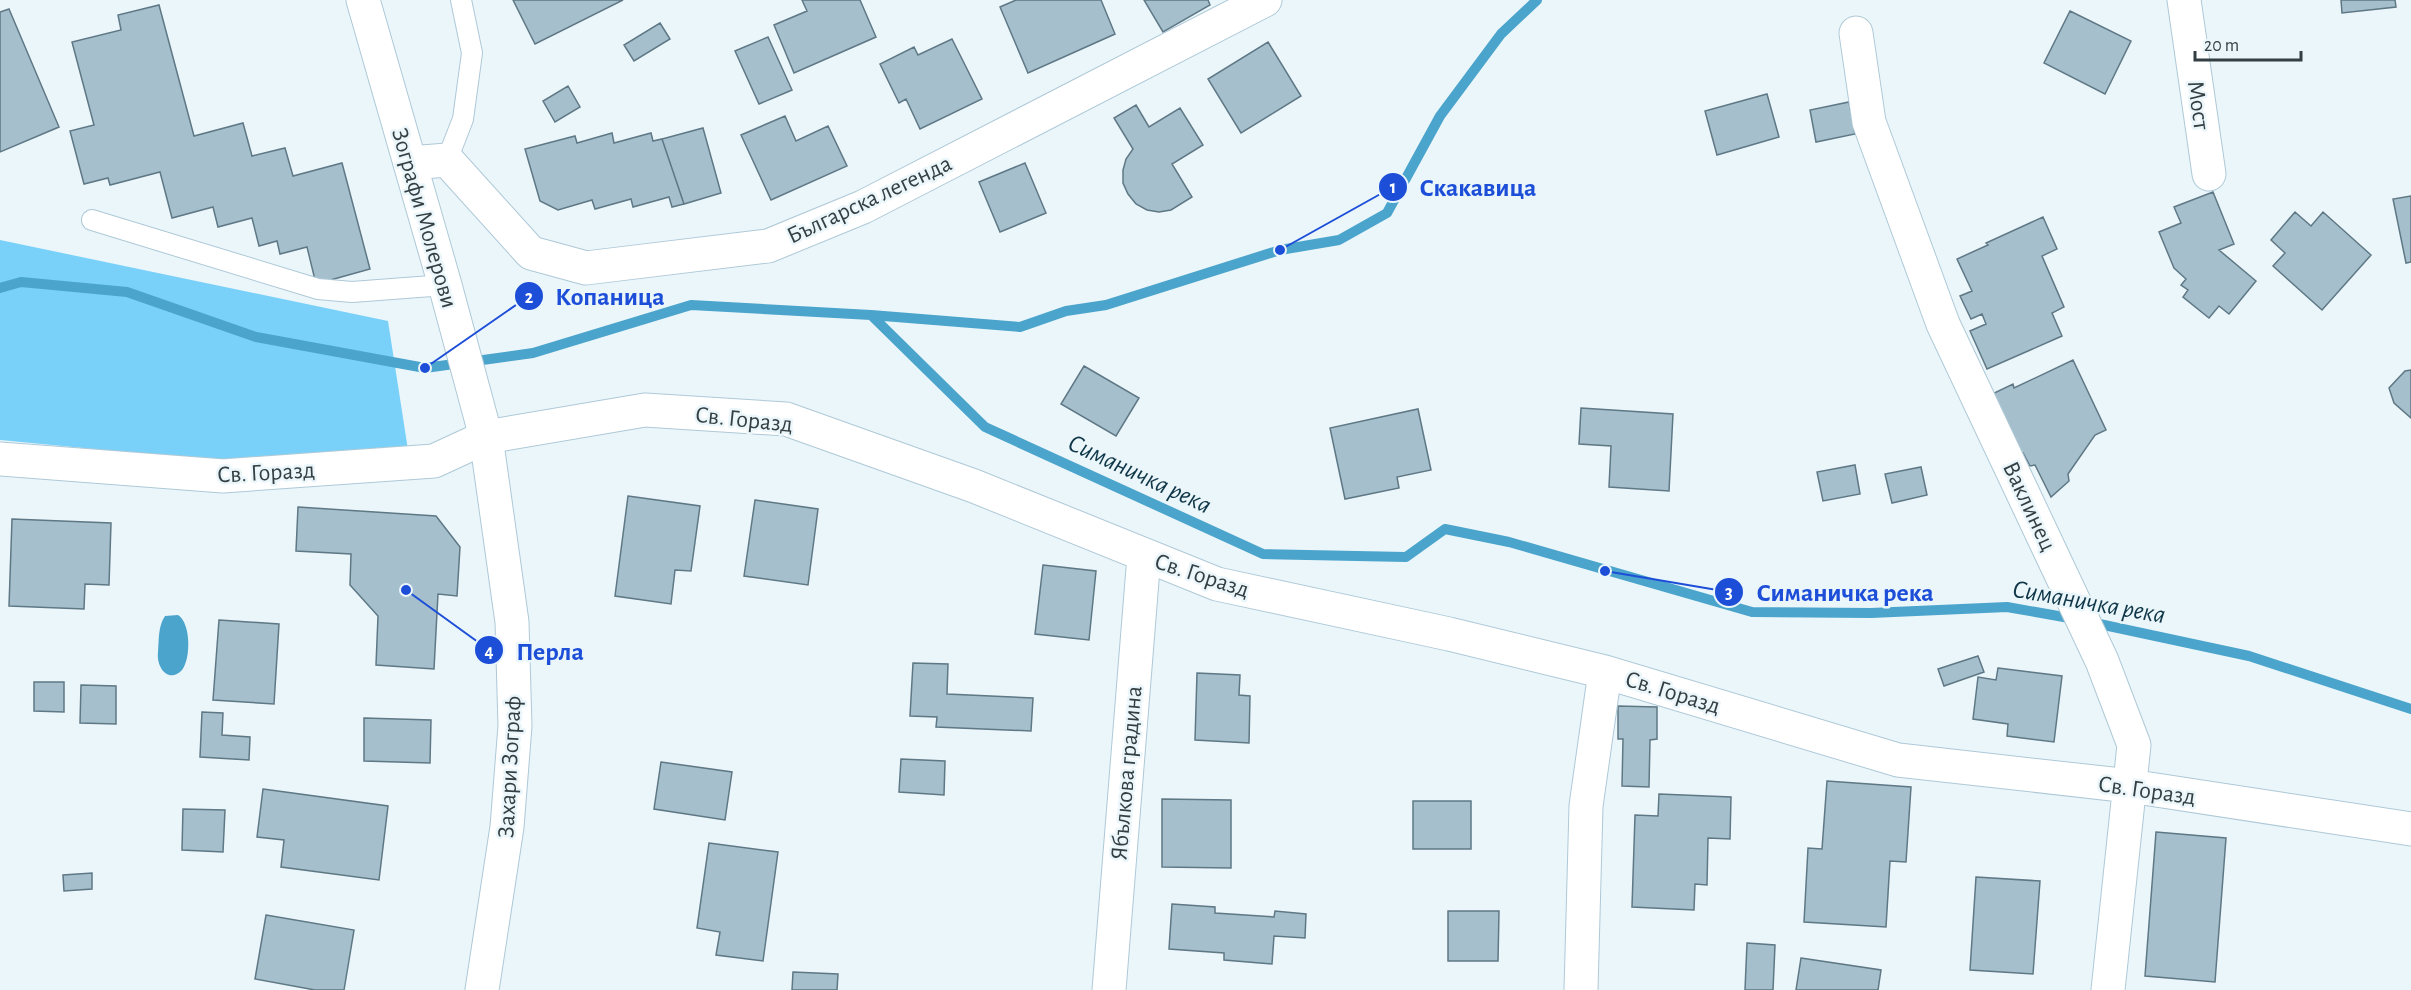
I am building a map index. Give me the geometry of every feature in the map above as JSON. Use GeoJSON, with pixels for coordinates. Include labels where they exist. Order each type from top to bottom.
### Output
{"type":"FeatureCollection","features":[{"type":"Feature","properties":{"kind":"street","name":"Зографи Молерови"},"geometry":{"type":"LineString","coordinates":[[363,0],[486,437]]}},
{"type":"Feature","properties":{"kind":"street","name":"Българска легенда"},"geometry":{"type":"LineString","coordinates":[[447,160],[531,254],[586,268],[768,246],[863,207],[1265,0]]}},
{"type":"Feature","properties":{"kind":"street","name":"Мост"},"geometry":{"type":"LineString","coordinates":[[2184,0],[2209,174]]}},
{"type":"Feature","properties":{"kind":"street","name":"Ваклинец"},"geometry":{"type":"LineString","coordinates":[[1856,33],[1869,122],[1943,324],[2102,661],[2134,745],[2108,990]]}},
{"type":"Feature","properties":{"kind":"street"},"geometry":{"type":"LineString","coordinates":[[410,163],[447,160]]}},
{"type":"Feature","properties":{"kind":"street","name":"Св. Горазд"},"geometry":{"type":"LineString","coordinates":[[0,459],[223,476],[434,461],[486,437],[645,410],[786,419],[974,486],[1216,584],[1449,634],[1605,672],[1898,760],[2130,786],[2411,829]]}},
{"type":"Feature","properties":{"kind":"street","name":"Захари Зограф"},"geometry":{"type":"LineString","coordinates":[[482,990],[507,827],[515,726],[512,622],[486,437]]}},
{"type":"Feature","properties":{"kind":"street","name":"Ябълкова градина"},"geometry":{"type":"LineString","coordinates":[[1109,990],[1144,556]]}},
{"type":"Feature","properties":{"kind":"street"},"geometry":{"type":"LineString","coordinates":[[1581,990],[1586,806],[1605,672]]}},
{"type":"Feature","properties":{"kind":"lane"},"geometry":{"type":"LineString","coordinates":[[447,160],[463,119],[472,53],[461,0]]}},
{"type":"Feature","properties":{"kind":"lane"},"geometry":{"type":"LineString","coordinates":[[92,220],[318,289],[352,292],[445,285]]}},
{"type":"Feature","properties":{"kind":"shaded area"},"geometry":{"type":"Polygon","coordinates":[[[0,240],[388,321],[408,450],[229,462],[0,440],[0,240]]]}},
{"type":"Feature","properties":{"kind":"shaded area"},"geometry":{"type":"Polygon","coordinates":[[[178,615],[187,633],[187,658],[182,670],[177,674],[168,675],[161,668],[158,658],[161,624],[165,616],[178,615]]]}},
{"type":"Feature","properties":{"kind":"building"},"geometry":{"type":"Polygon","coordinates":[[[513,0],[623,0],[535,44],[513,0]]]}},
{"type":"Feature","properties":{"kind":"building"},"geometry":{"type":"Polygon","coordinates":[[[802,0],[860,0],[876,37],[794,73],[774,25],[807,11],[802,0]]]}},
{"type":"Feature","properties":{"kind":"building"},"geometry":{"type":"Polygon","coordinates":[[[1016,0],[1101,0],[1115,34],[1028,73],[1000,7],[1016,0]]]}},
{"type":"Feature","properties":{"kind":"building"},"geometry":{"type":"Polygon","coordinates":[[[1144,0],[1208,0],[1210,5],[1163,32],[1144,0]]]}},
{"type":"Feature","properties":{"kind":"building"},"geometry":{"type":"Polygon","coordinates":[[[2341,0],[2395,0],[2396,7],[2342,13],[2341,0]]]}},
{"type":"Feature","properties":{"kind":"building"},"geometry":{"type":"Polygon","coordinates":[[[159,5],[194,136],[243,123],[252,156],[285,148],[293,176],[342,163],[370,269],[316,284],[307,247],[280,254],[277,241],[259,246],[252,218],[218,227],[213,207],[172,218],[160,172],[110,185],[108,178],[84,184],[70,131],[94,125],[72,42],[121,30],[118,15],[159,5]]]}},
{"type":"Feature","properties":{"kind":"building"},"geometry":{"type":"Polygon","coordinates":[[[9,9],[59,127],[0,152],[0,12],[9,9]]]}},
{"type":"Feature","properties":{"kind":"building"},"geometry":{"type":"Polygon","coordinates":[[[2070,11],[2131,41],[2105,94],[2044,63],[2070,11]]]}},
{"type":"Feature","properties":{"kind":"building"},"geometry":{"type":"Polygon","coordinates":[[[660,23],[670,39],[634,61],[624,45],[660,23]]]}},
{"type":"Feature","properties":{"kind":"building"},"geometry":{"type":"Polygon","coordinates":[[[768,37],[792,90],[759,104],[735,51],[768,37]]]}},
{"type":"Feature","properties":{"kind":"building"},"geometry":{"type":"Polygon","coordinates":[[[952,39],[982,99],[920,129],[906,99],[899,103],[880,64],[914,47],[918,55],[952,39]]]}},
{"type":"Feature","properties":{"kind":"building"},"geometry":{"type":"Polygon","coordinates":[[[1268,42],[1301,96],[1241,133],[1208,79],[1268,42]]]}},
{"type":"Feature","properties":{"kind":"building"},"geometry":{"type":"Polygon","coordinates":[[[568,86],[580,107],[555,122],[543,101],[568,86]]]}},
{"type":"Feature","properties":{"kind":"building"},"geometry":{"type":"Polygon","coordinates":[[[1767,94],[1779,137],[1717,155],[1705,111],[1767,94]]]}},
{"type":"Feature","properties":{"kind":"building"},"geometry":{"type":"Polygon","coordinates":[[[1849,102],[1855,134],[1816,142],[1810,110],[1849,102]]]}},
{"type":"Feature","properties":{"kind":"building"},"geometry":{"type":"Polygon","coordinates":[[[1136,105],[1149,127],[1180,108],[1203,145],[1172,164],[1192,197],[1171,210],[1159,212],[1147,210],[1136,204],[1123,183],[1126,159],[1133,149],[1114,118],[1136,105]]]}},
{"type":"Feature","properties":{"kind":"building"},"geometry":{"type":"Polygon","coordinates":[[[785,116],[796,141],[828,126],[847,166],[771,200],[741,135],[785,116]]]}},
{"type":"Feature","properties":{"kind":"building"},"geometry":{"type":"Polygon","coordinates":[[[703,128],[721,193],[684,204],[662,139],[703,128]]]}},
{"type":"Feature","properties":{"kind":"building"},"geometry":{"type":"Polygon","coordinates":[[[612,133],[614,143],[651,133],[653,141],[662,139],[684,204],[672,207],[669,197],[633,207],[631,199],[595,209],[592,200],[558,210],[540,201],[525,149],[575,136],[577,143],[612,133]]]}},
{"type":"Feature","properties":{"kind":"building"},"geometry":{"type":"Polygon","coordinates":[[[1025,163],[1046,213],[1000,232],[979,182],[1025,163]]]}},
{"type":"Feature","properties":{"kind":"building"},"geometry":{"type":"Polygon","coordinates":[[[2213,192],[2234,244],[2219,250],[2256,281],[2229,314],[2219,306],[2209,318],[2183,297],[2188,290],[2181,285],[2186,279],[2174,268],[2159,232],[2181,223],[2174,207],[2213,192]]]}},
{"type":"Feature","properties":{"kind":"building"},"geometry":{"type":"Polygon","coordinates":[[[2411,196],[2411,262],[2406,263],[2393,199],[2411,196]]]}},
{"type":"Feature","properties":{"kind":"building"},"geometry":{"type":"Polygon","coordinates":[[[2295,212],[2311,226],[2323,212],[2371,255],[2322,310],[2273,266],[2285,253],[2271,240],[2295,212]]]}},
{"type":"Feature","properties":{"kind":"building"},"geometry":{"type":"Polygon","coordinates":[[[2043,217],[2057,249],[2042,256],[2064,307],[2052,313],[2062,336],[1987,369],[1970,331],[1986,324],[1982,314],[1971,319],[1960,296],[1972,291],[1957,259],[2043,217]]]}},
{"type":"Feature","properties":{"kind":"building"},"geometry":{"type":"Polygon","coordinates":[[[2073,360],[2106,430],[2095,435],[2068,474],[2069,481],[2051,497],[2035,465],[2030,466],[2023,453],[2017,452],[1990,395],[2013,384],[2014,388],[2073,360]]]}},
{"type":"Feature","properties":{"kind":"building"},"geometry":{"type":"Polygon","coordinates":[[[1084,366],[1139,398],[1116,436],[1061,404],[1084,366]]]}},
{"type":"Feature","properties":{"kind":"building"},"geometry":{"type":"Polygon","coordinates":[[[2411,370],[2411,418],[2394,403],[2389,388],[2405,371],[2411,370]]]}},
{"type":"Feature","properties":{"kind":"building"},"geometry":{"type":"Polygon","coordinates":[[[1581,408],[1673,414],[1669,491],[1609,487],[1611,446],[1579,444],[1581,408]]]}},
{"type":"Feature","properties":{"kind":"building"},"geometry":{"type":"Polygon","coordinates":[[[1418,409],[1431,470],[1397,477],[1399,488],[1345,499],[1330,428],[1418,409]]]}},
{"type":"Feature","properties":{"kind":"building"},"geometry":{"type":"Polygon","coordinates":[[[1855,465],[1860,494],[1823,501],[1817,472],[1855,465]]]}},
{"type":"Feature","properties":{"kind":"building"},"geometry":{"type":"Polygon","coordinates":[[[1921,467],[1927,495],[1892,503],[1885,474],[1921,467]]]}},
{"type":"Feature","properties":{"kind":"building"},"geometry":{"type":"Polygon","coordinates":[[[628,496],[700,506],[691,571],[675,570],[671,604],[615,596],[628,496]]]}},
{"type":"Feature","properties":{"kind":"building"},"geometry":{"type":"Polygon","coordinates":[[[755,500],[818,509],[808,585],[744,576],[755,500]]]}},
{"type":"Feature","properties":{"kind":"building"},"geometry":{"type":"Polygon","coordinates":[[[298,507],[436,516],[460,547],[457,596],[438,594],[434,669],[376,665],[378,616],[350,585],[351,554],[296,551],[298,507]]]}},
{"type":"Feature","properties":{"kind":"building"},"geometry":{"type":"Polygon","coordinates":[[[12,519],[111,523],[109,585],[85,584],[84,609],[9,606],[12,519]]]}},
{"type":"Feature","properties":{"kind":"building"},"geometry":{"type":"Polygon","coordinates":[[[1043,565],[1096,571],[1089,640],[1035,634],[1043,565]]]}},
{"type":"Feature","properties":{"kind":"building"},"geometry":{"type":"Polygon","coordinates":[[[219,620],[279,624],[274,704],[213,700],[219,620]]]}},
{"type":"Feature","properties":{"kind":"building"},"geometry":{"type":"Polygon","coordinates":[[[1978,656],[1984,672],[1944,686],[1938,669],[1978,656]]]}},
{"type":"Feature","properties":{"kind":"building"},"geometry":{"type":"Polygon","coordinates":[[[913,663],[948,664],[947,694],[1033,698],[1031,731],[936,727],[937,717],[910,716],[913,663]]]}},
{"type":"Feature","properties":{"kind":"building"},"geometry":{"type":"Polygon","coordinates":[[[1998,668],[2062,676],[2054,742],[2007,736],[2008,724],[1973,719],[1978,677],[1996,680],[1998,668]]]}},
{"type":"Feature","properties":{"kind":"building"},"geometry":{"type":"Polygon","coordinates":[[[1197,673],[1240,675],[1239,695],[1250,696],[1249,743],[1195,740],[1197,673]]]}},
{"type":"Feature","properties":{"kind":"building"},"geometry":{"type":"Polygon","coordinates":[[[34,682],[64,682],[64,712],[34,711],[34,682]]]}},
{"type":"Feature","properties":{"kind":"building"},"geometry":{"type":"Polygon","coordinates":[[[81,685],[116,686],[116,724],[80,723],[81,685]]]}},
{"type":"Feature","properties":{"kind":"building"},"geometry":{"type":"Polygon","coordinates":[[[1618,706],[1657,707],[1657,739],[1650,740],[1649,787],[1622,786],[1623,739],[1618,739],[1618,706]]]}},
{"type":"Feature","properties":{"kind":"building"},"geometry":{"type":"Polygon","coordinates":[[[202,712],[223,713],[222,735],[250,737],[249,760],[200,757],[202,712]]]}},
{"type":"Feature","properties":{"kind":"building"},"geometry":{"type":"Polygon","coordinates":[[[364,718],[431,720],[430,763],[364,761],[364,718]]]}},
{"type":"Feature","properties":{"kind":"building"},"geometry":{"type":"Polygon","coordinates":[[[901,759],[945,761],[944,795],[899,792],[901,759]]]}},
{"type":"Feature","properties":{"kind":"building"},"geometry":{"type":"Polygon","coordinates":[[[661,762],[732,772],[725,820],[654,809],[661,762]]]}},
{"type":"Feature","properties":{"kind":"building"},"geometry":{"type":"Polygon","coordinates":[[[1827,781],[1911,787],[1906,862],[1890,861],[1886,927],[1804,922],[1808,848],[1822,849],[1827,781]]]}},
{"type":"Feature","properties":{"kind":"building"},"geometry":{"type":"Polygon","coordinates":[[[263,789],[388,806],[379,880],[281,867],[284,840],[257,837],[263,789]]]}},
{"type":"Feature","properties":{"kind":"building"},"geometry":{"type":"Polygon","coordinates":[[[1659,794],[1731,797],[1730,839],[1708,838],[1707,885],[1695,884],[1694,910],[1632,907],[1635,815],[1658,816],[1659,794]]]}},
{"type":"Feature","properties":{"kind":"building"},"geometry":{"type":"Polygon","coordinates":[[[1162,799],[1231,800],[1231,868],[1162,867],[1162,799]]]}},
{"type":"Feature","properties":{"kind":"building"},"geometry":{"type":"Polygon","coordinates":[[[1413,801],[1471,801],[1471,849],[1413,849],[1413,801]]]}},
{"type":"Feature","properties":{"kind":"building"},"geometry":{"type":"Polygon","coordinates":[[[183,809],[225,810],[223,852],[182,850],[183,809]]]}},
{"type":"Feature","properties":{"kind":"building"},"geometry":{"type":"Polygon","coordinates":[[[2156,832],[2226,838],[2215,982],[2145,976],[2156,832]]]}},
{"type":"Feature","properties":{"kind":"building"},"geometry":{"type":"Polygon","coordinates":[[[709,843],[778,852],[763,961],[716,955],[720,932],[697,928],[709,843]]]}},
{"type":"Feature","properties":{"kind":"building"},"geometry":{"type":"Polygon","coordinates":[[[92,873],[92,889],[64,891],[63,875],[92,873]]]}},
{"type":"Feature","properties":{"kind":"building"},"geometry":{"type":"Polygon","coordinates":[[[1976,877],[2040,881],[2033,974],[1970,970],[1976,877]]]}},
{"type":"Feature","properties":{"kind":"building"},"geometry":{"type":"Polygon","coordinates":[[[1172,904],[1215,907],[1215,913],[1274,917],[1275,911],[1306,914],[1305,938],[1274,936],[1272,964],[1224,960],[1224,953],[1169,949],[1172,904]]]}},
{"type":"Feature","properties":{"kind":"building"},"geometry":{"type":"Polygon","coordinates":[[[1448,911],[1499,911],[1498,961],[1448,961],[1448,911]]]}},
{"type":"Feature","properties":{"kind":"building"},"geometry":{"type":"Polygon","coordinates":[[[266,915],[354,930],[344,990],[315,990],[255,979],[266,915]]]}},
{"type":"Feature","properties":{"kind":"building"},"geometry":{"type":"Polygon","coordinates":[[[1747,943],[1775,945],[1773,990],[1745,990],[1747,943]]]}},
{"type":"Feature","properties":{"kind":"building"},"geometry":{"type":"Polygon","coordinates":[[[1801,958],[1881,970],[1878,990],[1796,990],[1801,958]]]}},
{"type":"Feature","properties":{"kind":"building"},"geometry":{"type":"Polygon","coordinates":[[[793,972],[838,974],[837,990],[792,990],[793,972]]]}},
{"type":"Feature","properties":{"kind":"waterway"},"geometry":{"type":"LineString","coordinates":[[0,288],[21,282],[127,292],[256,337],[425,368],[533,353],[691,305],[871,315],[1020,327],[1066,311],[1106,305],[1280,250],[1339,240],[1387,213],[1440,116],[1501,34],[1537,0]]}},
{"type":"Feature","properties":{"kind":"waterway","name":"Симаничка река"},"geometry":{"type":"LineString","coordinates":[[871,315],[985,427],[1263,554],[1406,557],[1445,529],[1509,542],[1752,612],[1871,613],[2007,607],[2075,619]]}},
{"type":"Feature","properties":{"kind":"waterway","name":"Симаничка река"},"geometry":{"type":"LineString","coordinates":[[2090,622],[2249,656],[2411,709]]}},
{"type":"Feature","properties":{"kind":"place","name":"Скакавица"},"geometry":{"type":"Point","coordinates":[1280,250]}},
{"type":"Feature","properties":{"kind":"place","name":"Копаница"},"geometry":{"type":"Point","coordinates":[425,368]}},
{"type":"Feature","properties":{"kind":"place","name":"Симаничка река"},"geometry":{"type":"Point","coordinates":[1605,571]}},
{"type":"Feature","properties":{"kind":"place","name":"Перла"},"geometry":{"type":"Point","coordinates":[406,590]}}]}
